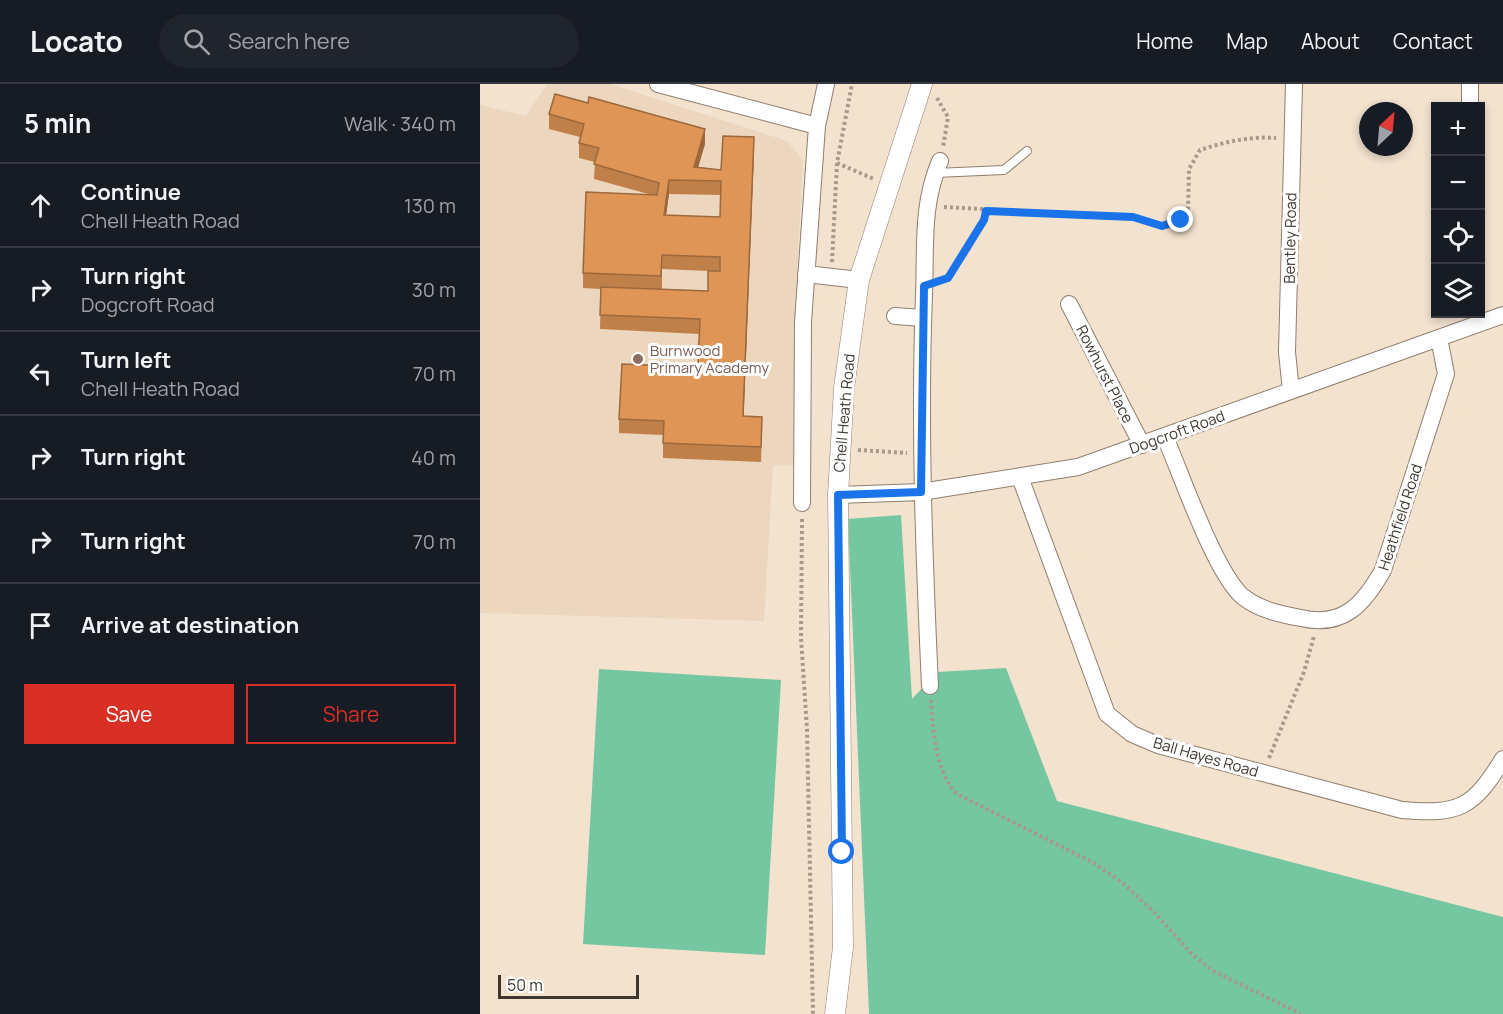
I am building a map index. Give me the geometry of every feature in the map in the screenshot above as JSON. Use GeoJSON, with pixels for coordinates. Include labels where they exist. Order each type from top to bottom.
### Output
{"type":"FeatureCollection","features":[{"type":"Feature","properties":{"kind":"street"},"geometry":{"type":"LineString","coordinates":[[658,84],[817,126]]}},
{"type":"Feature","properties":{"kind":"street"},"geometry":{"type":"LineString","coordinates":[[802,503],[803,322],[817,156],[817,126],[826,84]]}},
{"type":"Feature","properties":{"kind":"street","name":"Bentley Road"},"geometry":{"type":"LineString","coordinates":[[1291,391],[1287,352],[1293,84]]}},
{"type":"Feature","properties":{"kind":"street"},"geometry":{"type":"LineString","coordinates":[[1470,84],[1470,102]]}},
{"type":"Feature","properties":{"kind":"street","name":"Chell Heath Road"},"geometry":{"type":"LineString","coordinates":[[835,1014],[843,947],[838,495],[844,388],[859,280],[889,185],[928,88]]}},
{"type":"Feature","properties":{"kind":"street"},"geometry":{"type":"LineString","coordinates":[[930,686],[921,492],[923,318],[926,205],[938,167]]}},
{"type":"Feature","properties":{"kind":"street"},"geometry":{"type":"LineString","coordinates":[[806,274],[859,280]]}},
{"type":"Feature","properties":{"kind":"street","name":"Rowhurst Place"},"geometry":{"type":"LineString","coordinates":[[1069,304],[1142,445]]}},
{"type":"Feature","properties":{"kind":"street","name":"Dogcroft Road"},"geometry":{"type":"LineString","coordinates":[[838,495],[921,492],[1078,467],[1439,338],[1469,320],[1503,315]]}},
{"type":"Feature","properties":{"kind":"street"},"geometry":{"type":"LineString","coordinates":[[895,316],[923,318]]}},
{"type":"Feature","properties":{"kind":"street","name":"Heathfield Road"},"geometry":{"type":"LineString","coordinates":[[1318,622],[1354,610],[1368,597],[1383,570],[1446,374],[1439,338]]}},
{"type":"Feature","properties":{"kind":"street"},"geometry":{"type":"LineString","coordinates":[[1165,437],[1224,574],[1243,596],[1266,610],[1318,622]]}},
{"type":"Feature","properties":{"kind":"street","name":"Ball Hayes Road"},"geometry":{"type":"LineString","coordinates":[[1020,477],[1107,714],[1132,734],[1158,745],[1402,810],[1430,812],[1450,810],[1469,802],[1484,790],[1503,759]]}},
{"type":"Feature","properties":{"kind":"lane"},"geometry":{"type":"LineString","coordinates":[[938,167],[1004,170],[1027,151]]}},
{"type":"Feature","properties":{"kind":"path"},"geometry":{"type":"LineString","coordinates":[[928,88],[948,117],[938,167]]}},
{"type":"Feature","properties":{"kind":"path"},"geometry":{"type":"LineString","coordinates":[[926,205],[986,211],[1133,217],[1162,226],[1181,220],[1188,210],[1189,169],[1200,150],[1223,143],[1263,137],[1292,140]]}},
{"type":"Feature","properties":{"kind":"path"},"geometry":{"type":"LineString","coordinates":[[817,156],[889,185]]}},
{"type":"Feature","properties":{"kind":"path"},"geometry":{"type":"LineString","coordinates":[[924,286],[948,278],[984,220],[986,211]]}},
{"type":"Feature","properties":{"kind":"path"},"geometry":{"type":"LineString","coordinates":[[840,449],[922,454]]}},
{"type":"Feature","properties":{"kind":"path"},"geometry":{"type":"LineString","coordinates":[[802,503],[801,638],[807,729],[813,1014]]}},
{"type":"Feature","properties":{"kind":"path"},"geometry":{"type":"LineString","coordinates":[[1263,773],[1304,672],[1318,622]]}},
{"type":"Feature","properties":{"kind":"path"},"geometry":{"type":"LineString","coordinates":[[930,686],[933,734],[945,776],[957,794],[1094,863],[1124,884],[1153,911],[1191,953],[1214,971],[1301,1014]]}},
{"type":"Feature","properties":{"kind":"shaded area","name":"Burnwood Primary Academy"},"geometry":{"type":"Polygon","coordinates":[[[547,84],[610,84],[787,141],[803,160],[798,253],[794,466],[773,465],[764,621],[480,613],[480,105],[526,116],[547,84]]]}},
{"type":"Feature","properties":{"kind":"green space"},"geometry":{"type":"Polygon","coordinates":[[[901,515],[912,699],[937,672],[1006,668],[1057,801],[1503,917],[1503,1014],[869,1014],[848,519],[901,515]]]}},
{"type":"Feature","properties":{"kind":"green space"},"geometry":{"type":"Polygon","coordinates":[[[599,669],[781,680],[765,955],[583,944],[599,669]]]}},
{"type":"Feature","properties":{"kind":"building"},"geometry":{"type":"Polygon","coordinates":[[[555,94],[588,103],[589,97],[705,129],[694,167],[721,170],[723,136],[754,137],[743,416],[762,417],[761,447],[663,443],[664,421],[619,419],[622,364],[698,367],[700,319],[600,315],[601,287],[708,291],[708,271],[720,271],[720,257],[662,255],[661,276],[583,273],[586,192],[657,195],[659,183],[594,164],[599,148],[579,143],[584,124],[549,114],[555,94]],[[669,180],[664,215],[720,217],[721,181],[669,180]]]}},
{"type":"Feature","properties":{"kind":"place","name":"Burnwood Primary Academy"},"geometry":{"type":"Point","coordinates":[638,359]}},
{"type":"Feature","properties":{"kind":"route"},"geometry":{"type":"LineString","coordinates":[[842,852],[838,495],[921,492],[924,286],[948,278],[984,220],[986,211],[1133,217],[1162,226],[1181,220]]}}]}
